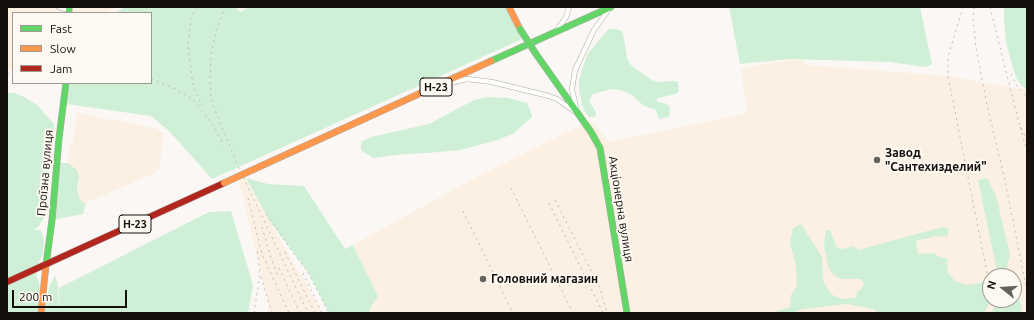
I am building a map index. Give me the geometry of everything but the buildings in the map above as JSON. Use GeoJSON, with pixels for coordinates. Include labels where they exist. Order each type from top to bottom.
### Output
{"type":"FeatureCollection","features":[{"type":"Feature","properties":{"kind":"main road","name":"Акціонерна вулиця"},"geometry":{"type":"LineString","coordinates":[[509,7],[520,29],[536,54],[593,135],[600,148],[627,313]]}},
{"type":"Feature","properties":{"kind":"main road","name":"Н-23"},"geometry":{"type":"LineString","coordinates":[[46,264],[610,7]]}},
{"type":"Feature","properties":{"kind":"main road","name":"Проїзна вулиця"},"geometry":{"type":"LineString","coordinates":[[41,313],[66,84]]}},
{"type":"Feature","properties":{"kind":"main road"},"geometry":{"type":"LineString","coordinates":[[7,282],[46,264]]}},
{"type":"Feature","properties":{"kind":"street"},"geometry":{"type":"LineString","coordinates":[[60,7],[69,10]]}},
{"type":"Feature","properties":{"kind":"street"},"geometry":{"type":"LineString","coordinates":[[553,33],[564,22],[569,7]]}},
{"type":"Feature","properties":{"kind":"street"},"geometry":{"type":"LineString","coordinates":[[578,115],[572,89],[575,70],[594,30],[610,7]]}},
{"type":"Feature","properties":{"kind":"street"},"geometry":{"type":"LineString","coordinates":[[435,87],[460,80],[492,82],[549,96],[564,103],[578,115]]}},
{"type":"Feature","properties":{"kind":"shaded area"},"geometry":{"type":"Polygon","coordinates":[[[7,7],[115,7],[107,12],[12,12],[12,70],[7,70],[7,7]]]}},
{"type":"Feature","properties":{"kind":"shaded area"},"geometry":{"type":"Polygon","coordinates":[[[787,60],[801,60],[807,65],[948,76],[1027,90],[1027,313],[371,313],[369,311],[378,296],[353,245],[479,176],[590,121],[610,142],[748,113],[741,69],[787,60]]]}},
{"type":"Feature","properties":{"kind":"shaded area"},"geometry":{"type":"Polygon","coordinates":[[[77,113],[153,128],[160,131],[163,134],[159,169],[154,173],[86,203],[82,202],[78,192],[78,172],[68,163],[70,142],[73,142],[77,113]]]}},
{"type":"Feature","properties":{"kind":"shaded area"},"geometry":{"type":"Polygon","coordinates":[[[246,178],[322,313],[267,313],[269,306],[239,181],[246,178]]]}},
{"type":"Feature","properties":{"kind":"green space"},"geometry":{"type":"Polygon","coordinates":[[[126,7],[234,7],[241,12],[249,7],[506,7],[522,37],[520,40],[212,179],[171,133],[151,116],[67,104],[70,84],[152,84],[152,12],[116,12],[126,7]]]}},
{"type":"Feature","properties":{"kind":"green space"},"geometry":{"type":"Polygon","coordinates":[[[729,7],[920,7],[932,64],[926,67],[890,62],[790,59],[740,64],[729,7]]]}},
{"type":"Feature","properties":{"kind":"green space"},"geometry":{"type":"Polygon","coordinates":[[[1004,7],[1027,7],[1027,90],[1017,79],[1013,68],[1006,42],[1004,7]]]}},
{"type":"Feature","properties":{"kind":"green space"},"geometry":{"type":"Polygon","coordinates":[[[611,29],[622,31],[627,59],[637,70],[652,80],[658,82],[678,82],[679,91],[676,94],[658,98],[656,101],[670,107],[669,117],[659,119],[656,110],[644,106],[632,95],[624,91],[612,89],[593,94],[589,101],[596,112],[595,117],[589,117],[585,112],[579,90],[581,73],[587,55],[602,36],[611,29]]]}},
{"type":"Feature","properties":{"kind":"green space"},"geometry":{"type":"Polygon","coordinates":[[[7,93],[14,93],[24,97],[37,105],[54,124],[47,213],[38,227],[33,229],[41,231],[44,239],[43,254],[39,262],[36,276],[39,281],[40,290],[37,313],[7,313],[7,93]]]}},
{"type":"Feature","properties":{"kind":"green space"},"geometry":{"type":"Polygon","coordinates":[[[488,97],[508,98],[527,103],[532,117],[514,133],[498,140],[460,150],[373,158],[361,150],[361,142],[371,137],[429,124],[474,100],[488,97]]]}},
{"type":"Feature","properties":{"kind":"green space"},"geometry":{"type":"Polygon","coordinates":[[[57,163],[68,163],[77,170],[79,176],[77,187],[78,194],[82,202],[86,203],[83,214],[52,220],[57,163]]]}},
{"type":"Feature","properties":{"kind":"green space"},"geometry":{"type":"Polygon","coordinates":[[[246,178],[268,184],[304,186],[345,249],[353,245],[378,296],[369,310],[371,313],[329,313],[308,272],[269,220],[246,178]]]}},
{"type":"Feature","properties":{"kind":"green space"},"geometry":{"type":"Polygon","coordinates":[[[987,178],[996,196],[1010,254],[1007,268],[996,268],[978,180],[987,178]]]}},
{"type":"Feature","properties":{"kind":"green space"},"geometry":{"type":"Polygon","coordinates":[[[231,211],[253,285],[248,313],[44,313],[49,287],[55,275],[58,286],[58,311],[59,288],[209,212],[231,211]]]}},
{"type":"Feature","properties":{"kind":"green space"},"geometry":{"type":"Polygon","coordinates":[[[801,224],[822,257],[823,281],[831,294],[841,299],[856,298],[857,292],[861,289],[864,283],[861,279],[840,279],[833,275],[828,266],[824,246],[826,230],[831,232],[836,247],[842,249],[854,246],[858,250],[942,227],[949,228],[947,237],[936,236],[916,241],[918,254],[933,253],[942,258],[947,258],[948,273],[955,281],[966,285],[982,283],[982,308],[987,308],[984,313],[878,313],[873,309],[847,304],[803,309],[791,313],[771,313],[790,307],[791,295],[797,286],[796,266],[790,243],[793,228],[801,224]]]}},
{"type":"Feature","properties":{"kind":"green space"},"geometry":{"type":"Polygon","coordinates":[[[994,308],[1021,308],[1022,313],[991,313],[994,308]]]}},
{"type":"Feature","properties":{"kind":"railway"},"geometry":{"type":"LineString","coordinates":[[197,7],[191,18],[188,46],[193,85],[202,106]]}},
{"type":"Feature","properties":{"kind":"railway"},"geometry":{"type":"LineString","coordinates":[[227,7],[217,28],[211,54],[211,96],[215,110],[238,166],[308,313]]}},
{"type":"Feature","properties":{"kind":"railway"},"geometry":{"type":"LineString","coordinates":[[963,7],[948,57],[948,76],[986,268]]}},
{"type":"Feature","properties":{"kind":"railway"},"geometry":{"type":"LineString","coordinates":[[974,7],[973,17],[976,48],[1027,291]]}},
{"type":"Feature","properties":{"kind":"railway"},"geometry":{"type":"LineString","coordinates":[[990,7],[1019,123]]}},
{"type":"Feature","properties":{"kind":"railway"},"geometry":{"type":"LineString","coordinates":[[7,74],[12,73]]}},
{"type":"Feature","properties":{"kind":"railway"},"geometry":{"type":"LineString","coordinates":[[1011,74],[1017,86],[1027,97]]}},
{"type":"Feature","properties":{"kind":"railway"},"geometry":{"type":"LineString","coordinates":[[152,79],[176,89],[193,100],[211,122],[224,145]]}},
{"type":"Feature","properties":{"kind":"railway"},"geometry":{"type":"LineString","coordinates":[[1027,141],[1019,123],[1027,151]]}},
{"type":"Feature","properties":{"kind":"railway"},"geometry":{"type":"LineString","coordinates":[[511,188],[573,313]]}},
{"type":"Feature","properties":{"kind":"railway"},"geometry":{"type":"LineString","coordinates":[[248,198],[262,254],[289,313]]}},
{"type":"Feature","properties":{"kind":"railway"},"geometry":{"type":"LineString","coordinates":[[555,200],[600,288],[607,313]]}},
{"type":"Feature","properties":{"kind":"railway"},"geometry":{"type":"LineString","coordinates":[[549,203],[603,313]]}},
{"type":"Feature","properties":{"kind":"railway"},"geometry":{"type":"LineString","coordinates":[[463,211],[513,313]]}},
{"type":"Feature","properties":{"kind":"railway"},"geometry":{"type":"LineString","coordinates":[[266,214],[308,272],[329,313]]}},
{"type":"Feature","properties":{"kind":"railway"},"geometry":{"type":"LineString","coordinates":[[262,227],[278,276]]}},
{"type":"Feature","properties":{"kind":"railway"},"geometry":{"type":"LineString","coordinates":[[254,313],[260,274],[257,249]]}},
{"type":"Feature","properties":{"kind":"railway"},"geometry":{"type":"LineString","coordinates":[[285,252],[315,313]]}},
{"type":"Feature","properties":{"kind":"railway"},"geometry":{"type":"LineString","coordinates":[[279,268],[300,313]]}},
{"type":"Feature","properties":{"kind":"railway"},"geometry":{"type":"LineString","coordinates":[[303,273],[322,313]]}},
{"type":"Feature","properties":{"kind":"railway"},"geometry":{"type":"LineString","coordinates":[[261,277],[272,313]]}},
{"type":"Feature","properties":{"kind":"traffic: fast"},"geometry":{"type":"LineString","coordinates":[[69,7],[69,12]]}},
{"type":"Feature","properties":{"kind":"traffic: fast"},"geometry":{"type":"LineString","coordinates":[[491,61],[611,7]]}},
{"type":"Feature","properties":{"kind":"traffic: fast"},"geometry":{"type":"LineString","coordinates":[[520,29],[536,54]]}},
{"type":"Feature","properties":{"kind":"traffic: fast"},"geometry":{"type":"LineString","coordinates":[[536,54],[591,132],[600,148],[627,313]]}},
{"type":"Feature","properties":{"kind":"traffic: fast"},"geometry":{"type":"LineString","coordinates":[[46,265],[66,84]]}},
{"type":"Feature","properties":{"kind":"traffic: slow"},"geometry":{"type":"LineString","coordinates":[[509,7],[520,29]]}},
{"type":"Feature","properties":{"kind":"traffic: slow"},"geometry":{"type":"LineString","coordinates":[[261,166],[491,61]]}},
{"type":"Feature","properties":{"kind":"traffic: slow"},"geometry":{"type":"LineString","coordinates":[[224,183],[261,166]]}},
{"type":"Feature","properties":{"kind":"traffic: slow"},"geometry":{"type":"LineString","coordinates":[[41,313],[46,265]]}},
{"type":"Feature","properties":{"kind":"traffic: jam"},"geometry":{"type":"LineString","coordinates":[[7,282],[224,183]]}},
{"type":"Feature","properties":{"kind":"place","name":"Завод \"Сантехизделий\""},"geometry":{"type":"Point","coordinates":[877,160]}},
{"type":"Feature","properties":{"kind":"place","name":"Головний магазин"},"geometry":{"type":"Point","coordinates":[483,279]}}]}
